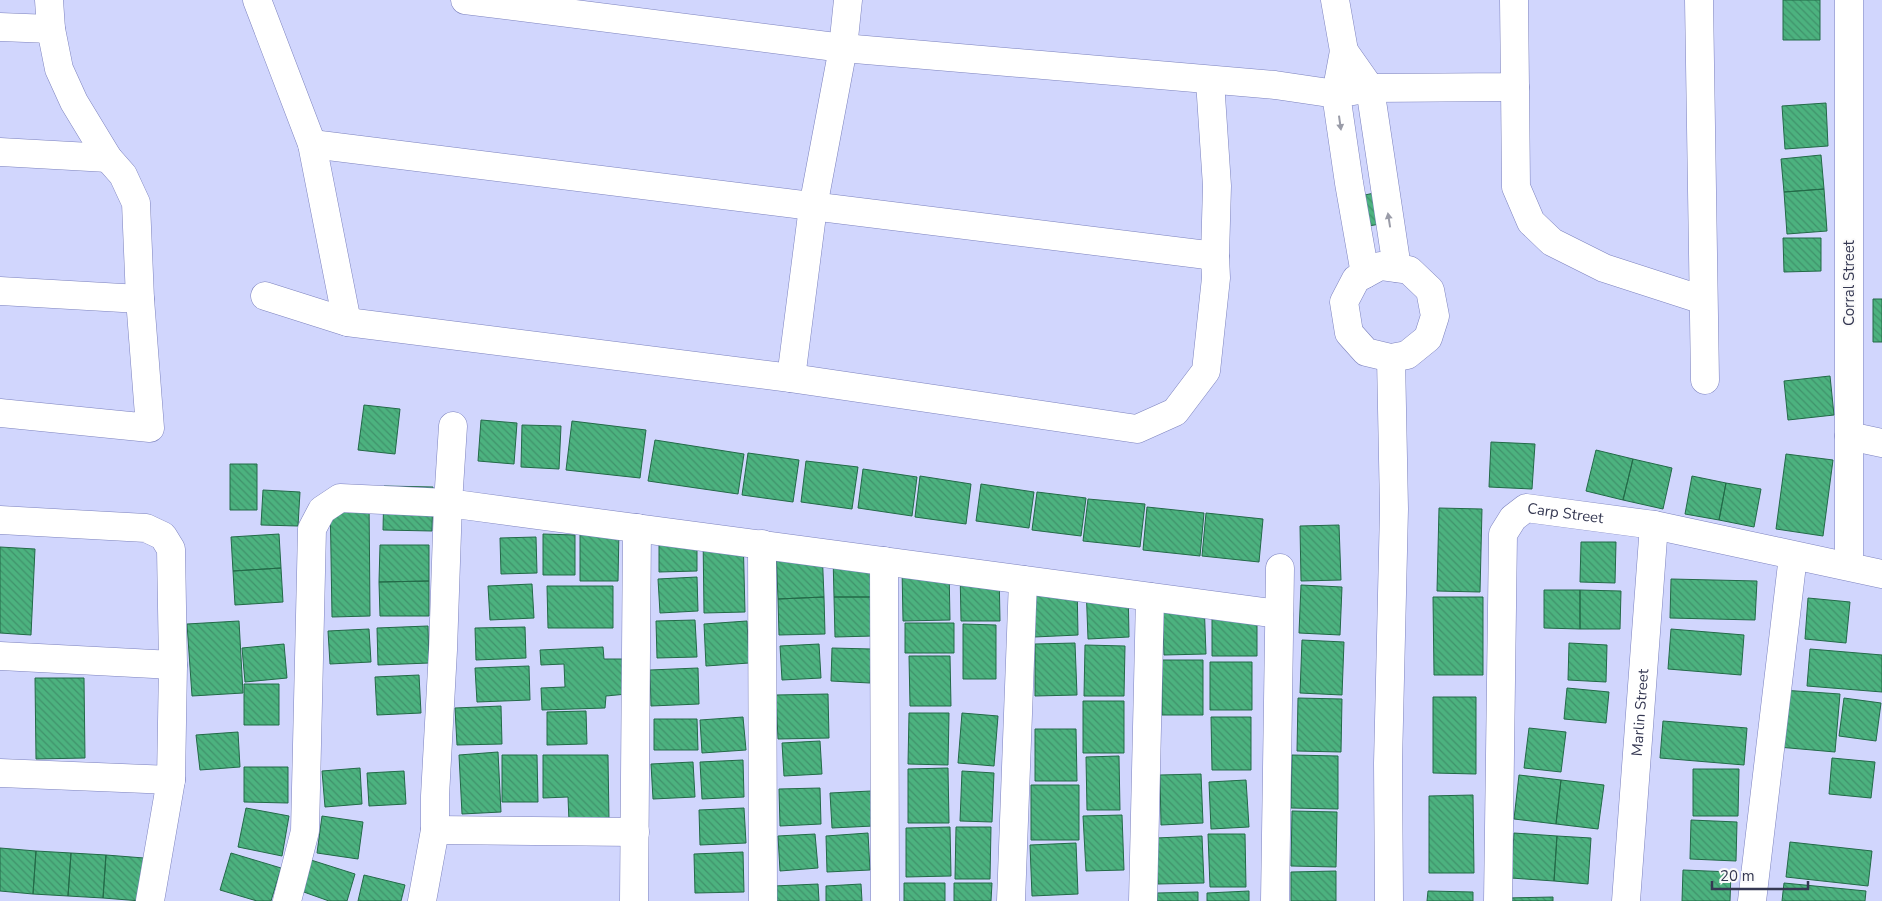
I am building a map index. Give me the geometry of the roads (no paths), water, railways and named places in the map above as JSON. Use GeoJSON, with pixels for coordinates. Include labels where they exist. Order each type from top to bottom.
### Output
{"type":"FeatureCollection","features":[{"type":"Feature","properties":{"kind":"street"},"geometry":{"type":"LineString","coordinates":[[0,413],[150,428],[140,299],[136,203],[123,175],[108,158],[74,102],[59,69],[51,30],[49,0]]}},
{"type":"Feature","properties":{"kind":"street"},"geometry":{"type":"LineString","coordinates":[[257,0],[312,144],[347,322]]}},
{"type":"Feature","properties":{"kind":"street"},"geometry":{"type":"LineString","coordinates":[[465,0],[843,48],[1275,86],[1336,94],[1370,88],[1515,87]]}},
{"type":"Feature","properties":{"kind":"street"},"geometry":{"type":"LineString","coordinates":[[791,378],[813,207],[843,48],[848,0]]}},
{"type":"Feature","properties":{"kind":"street"},"geometry":{"type":"LineString","coordinates":[[1335,0],[1344,51],[1336,94],[1365,274]]}},
{"type":"Feature","properties":{"kind":"street"},"geometry":{"type":"LineString","coordinates":[[1514,0],[1516,188],[1531,222],[1552,242],[1604,268],[1703,300]]}},
{"type":"Feature","properties":{"kind":"street"},"geometry":{"type":"LineString","coordinates":[[1699,0],[1705,380]]}},
{"type":"Feature","properties":{"kind":"street","name":"Corral Street"},"geometry":{"type":"LineString","coordinates":[[1849,0],[1849,566]]}},
{"type":"Feature","properties":{"kind":"street"},"geometry":{"type":"LineString","coordinates":[[0,27],[51,30]]}},
{"type":"Feature","properties":{"kind":"street"},"geometry":{"type":"LineString","coordinates":[[1344,51],[1370,88],[1397,268]]}},
{"type":"Feature","properties":{"kind":"street"},"geometry":{"type":"LineString","coordinates":[[265,296],[347,322],[791,378],[1136,429],[1175,412],[1206,371],[1216,278],[1217,186],[1210,81]]}},
{"type":"Feature","properties":{"kind":"street"},"geometry":{"type":"LineString","coordinates":[[312,144],[1215,256]]}},
{"type":"Feature","properties":{"kind":"street"},"geometry":{"type":"LineString","coordinates":[[0,152],[108,158]]}},
{"type":"Feature","properties":{"kind":"street"},"geometry":{"type":"LineString","coordinates":[[1380,266],[1397,268],[1409,270],[1430,290],[1435,316],[1428,338],[1407,355],[1391,358],[1366,352],[1349,333],[1344,302],[1356,279],[1380,266]]}},
{"type":"Feature","properties":{"kind":"street"},"geometry":{"type":"LineString","coordinates":[[0,291],[140,299]]}},
{"type":"Feature","properties":{"kind":"street"},"geometry":{"type":"LineString","coordinates":[[1389,901],[1388,754],[1394,509],[1391,358]]}},
{"type":"Feature","properties":{"kind":"street"},"geometry":{"type":"LineString","coordinates":[[422,901],[435,830],[448,503],[453,426]]}},
{"type":"Feature","properties":{"kind":"street"},"geometry":{"type":"LineString","coordinates":[[1849,436],[1882,444]]}},
{"type":"Feature","properties":{"kind":"street"},"geometry":{"type":"LineString","coordinates":[[286,901],[305,831],[312,529],[322,510],[340,498],[448,503],[1279,614]]}},
{"type":"Feature","properties":{"kind":"street","name":"Carp Street"},"geometry":{"type":"LineString","coordinates":[[1498,901],[1503,534],[1513,518],[1526,508],[1654,525],[1882,574]]}},
{"type":"Feature","properties":{"kind":"street"},"geometry":{"type":"LineString","coordinates":[[0,520],[146,528],[163,536],[171,549],[173,665],[171,780],[150,901]]}},
{"type":"Feature","properties":{"kind":"street","name":"Marlin Street"},"geometry":{"type":"LineString","coordinates":[[1626,901],[1654,525]]}},
{"type":"Feature","properties":{"kind":"street"},"geometry":{"type":"LineString","coordinates":[[634,901],[637,528]]}},
{"type":"Feature","properties":{"kind":"street"},"geometry":{"type":"LineString","coordinates":[[762,544],[763,901]]}},
{"type":"Feature","properties":{"kind":"street"},"geometry":{"type":"LineString","coordinates":[[1752,901],[1793,556]]}},
{"type":"Feature","properties":{"kind":"street"},"geometry":{"type":"LineString","coordinates":[[884,561],[885,901]]}},
{"type":"Feature","properties":{"kind":"street"},"geometry":{"type":"LineString","coordinates":[[1275,901],[1280,568]]}},
{"type":"Feature","properties":{"kind":"street"},"geometry":{"type":"LineString","coordinates":[[1011,901],[1023,580]]}},
{"type":"Feature","properties":{"kind":"street"},"geometry":{"type":"LineString","coordinates":[[1143,901],[1150,597]]}},
{"type":"Feature","properties":{"kind":"street"},"geometry":{"type":"LineString","coordinates":[[0,656],[173,665]]}},
{"type":"Feature","properties":{"kind":"street"},"geometry":{"type":"LineString","coordinates":[[0,773],[171,780]]}},
{"type":"Feature","properties":{"kind":"street"},"geometry":{"type":"LineString","coordinates":[[435,830],[635,832]]}}]}
